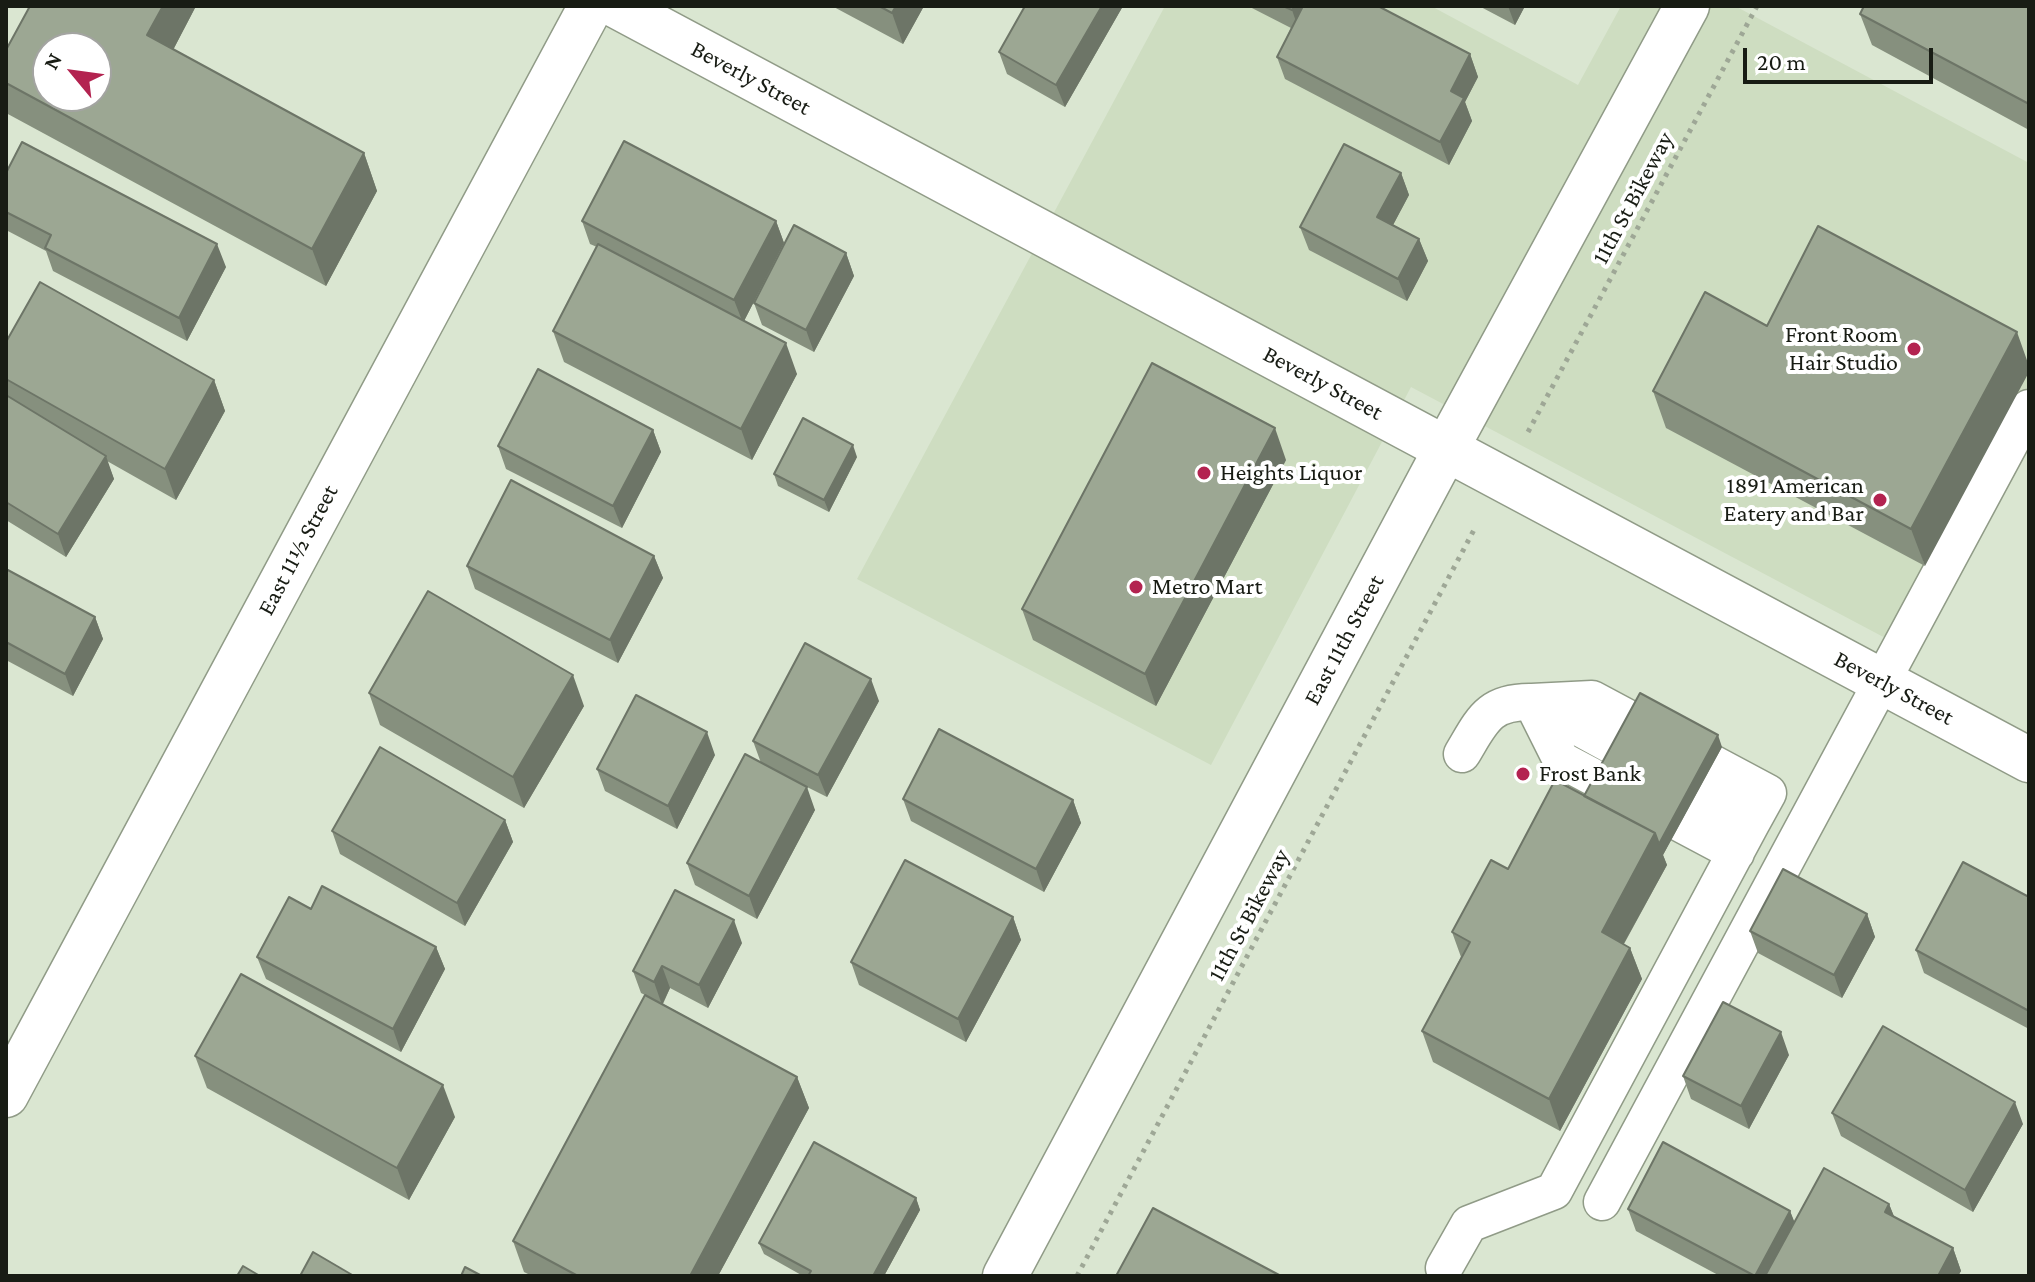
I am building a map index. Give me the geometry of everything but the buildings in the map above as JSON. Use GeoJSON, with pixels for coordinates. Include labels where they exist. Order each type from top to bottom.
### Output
{"type":"FeatureCollection","features":[{"type":"Feature","properties":{"kind":"street","name":"East 11½ Street"},"geometry":{"type":"LineString","coordinates":[[6,1095],[591,6]]}},
{"type":"Feature","properties":{"kind":"street","name":"Beverly Street"},"geometry":{"type":"LineString","coordinates":[[617,6],[2029,760]]}},
{"type":"Feature","properties":{"kind":"street","name":"East 11th Street"},"geometry":{"type":"LineString","coordinates":[[1005,1276],[1446,449],[1687,6]]}},
{"type":"Feature","properties":{"kind":"lane"},"geometry":{"type":"LineString","coordinates":[[1602,1202],[2029,408]]}},
{"type":"Feature","properties":{"kind":"lane"},"geometry":{"type":"LineString","coordinates":[[1444,1268],[1469,1224],[1554,1191],[1768,793],[1592,699],[1508,702],[1488,713],[1462,754]]}},
{"type":"Feature","properties":{"kind":"lane"},"geometry":{"type":"LineString","coordinates":[[1532,702],[1561,760],[1744,837]]}},
{"type":"Feature","properties":{"kind":"path","name":"11th St Bikeway"},"geometry":{"type":"LineString","coordinates":[[1541,406],[1757,6]]}},
{"type":"Feature","properties":{"kind":"path","name":"11th St Bikeway"},"geometry":{"type":"LineString","coordinates":[[1077,1276],[1452,571]]}},
{"type":"Feature","properties":{"kind":"shaded area"},"geometry":{"type":"Polygon","coordinates":[[[1165,6],[1431,6],[1578,85],[1621,6],[1735,6],[2029,163],[2029,384],[1891,641],[1411,387],[1211,765],[857,579],[1165,6]]]}},
{"type":"Feature","properties":{"kind":"place","name":"Front Room Hair Studio"},"geometry":{"type":"Point","coordinates":[1914,349]}},
{"type":"Feature","properties":{"kind":"place","name":"Heights Liquor"},"geometry":{"type":"Point","coordinates":[1204,473]}},
{"type":"Feature","properties":{"kind":"place","name":"1891 American Eatery and Bar"},"geometry":{"type":"Point","coordinates":[1880,500]}},
{"type":"Feature","properties":{"kind":"place","name":"Metro Mart"},"geometry":{"type":"Point","coordinates":[1136,587]}},
{"type":"Feature","properties":{"kind":"place","name":"Frost Bank"},"geometry":{"type":"Point","coordinates":[1523,774]}}]}
